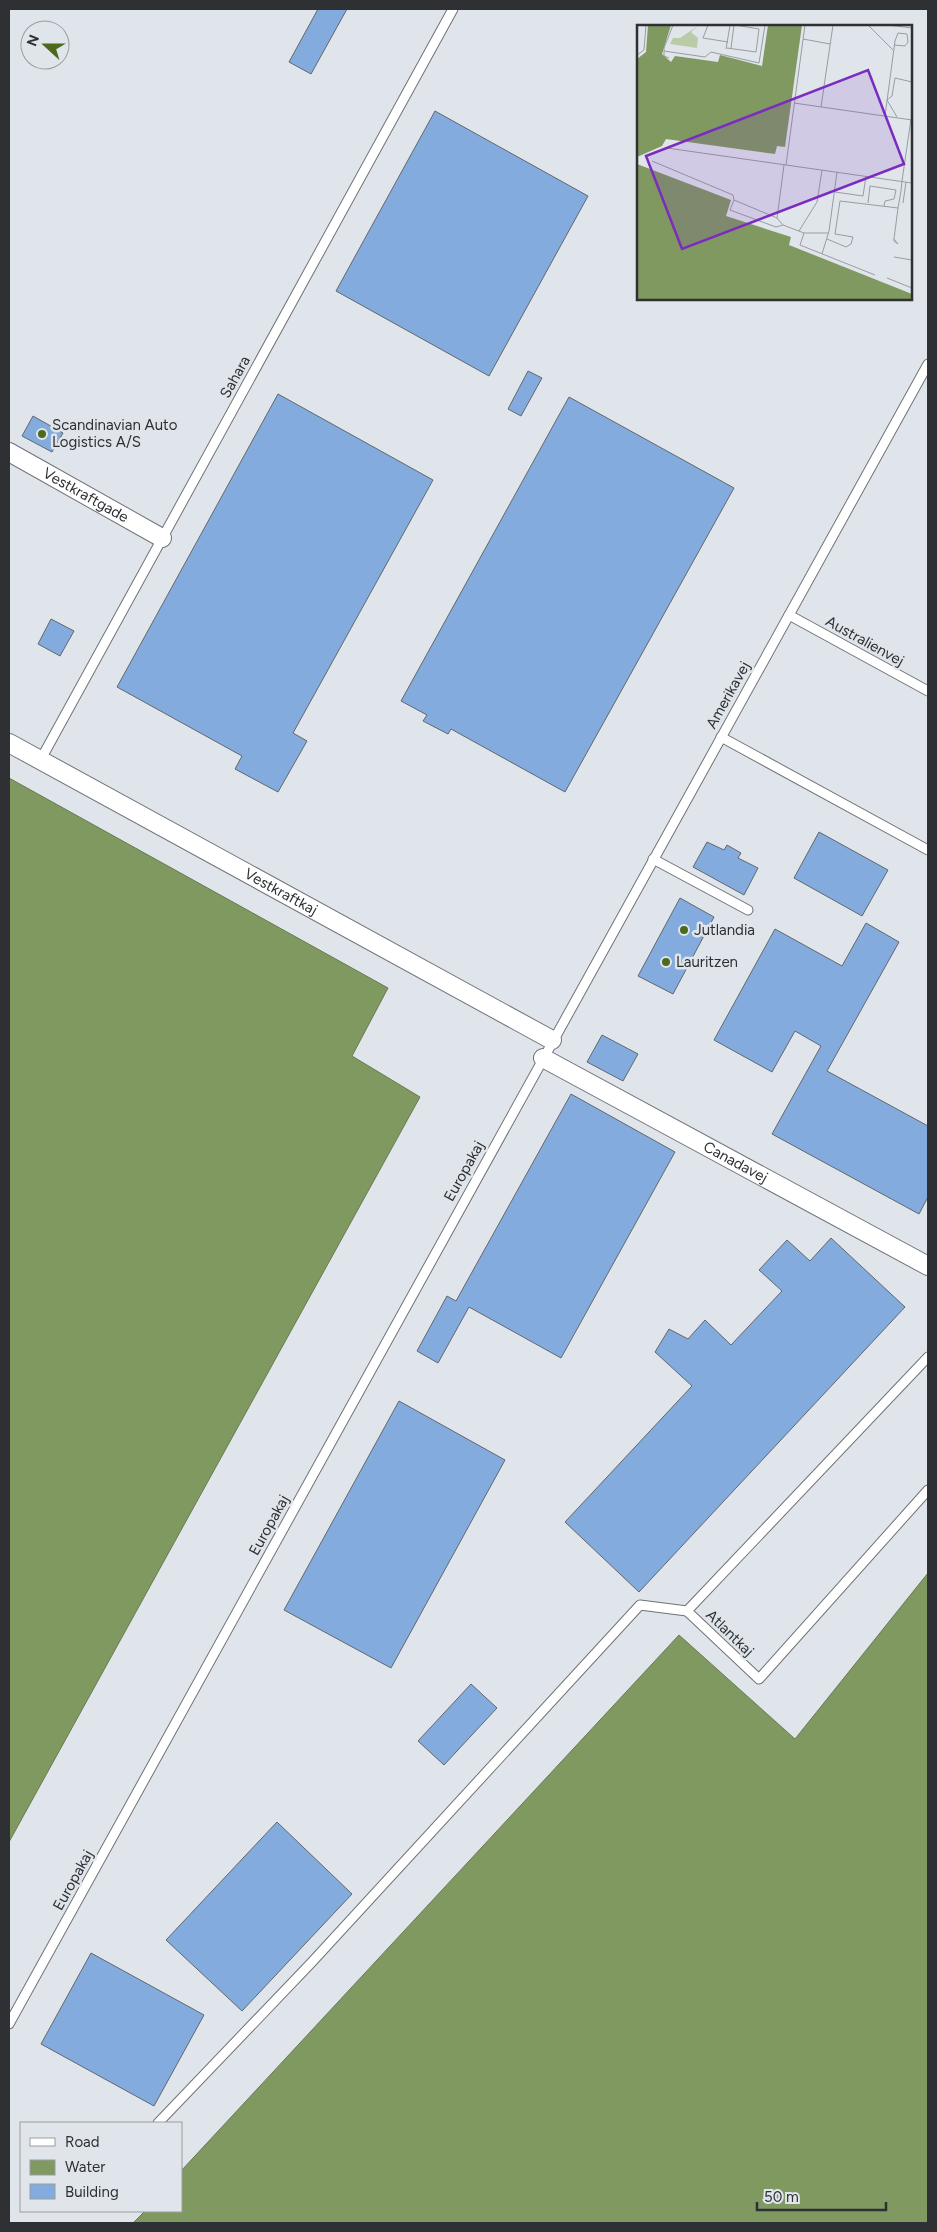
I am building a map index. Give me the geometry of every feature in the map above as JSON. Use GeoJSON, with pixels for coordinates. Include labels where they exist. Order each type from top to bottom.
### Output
{"type":"FeatureCollection","features":[{"type":"Feature","properties":{"kind":"street","name":"Vestkraftgade"},"geometry":{"type":"LineString","coordinates":[[9,452],[162,538]]}},
{"type":"Feature","properties":{"kind":"street","name":"Vestkraftkaj"},"geometry":{"type":"LineString","coordinates":[[9,743],[552,1040]]}},
{"type":"Feature","properties":{"kind":"street","name":"Canadavej"},"geometry":{"type":"LineString","coordinates":[[543,1058],[928,1266]]}},
{"type":"Feature","properties":{"kind":"lane","name":"Sahara"},"geometry":{"type":"LineString","coordinates":[[41,759],[454,9]]}},
{"type":"Feature","properties":{"kind":"lane","name":"Amerikavej"},"geometry":{"type":"LineString","coordinates":[[552,1040],[789,615],[925,377],[928,364]]}},
{"type":"Feature","properties":{"kind":"lane","name":"Australienvej"},"geometry":{"type":"LineString","coordinates":[[789,615],[928,691]]}},
{"type":"Feature","properties":{"kind":"lane"},"geometry":{"type":"LineString","coordinates":[[721,737],[928,850]]}},
{"type":"Feature","properties":{"kind":"lane"},"geometry":{"type":"LineString","coordinates":[[653,859],[748,910]]}},
{"type":"Feature","properties":{"kind":"lane","name":"Europakaj"},"geometry":{"type":"LineString","coordinates":[[9,2024],[552,1040]]}},
{"type":"Feature","properties":{"kind":"lane","name":"Atlantkaj"},"geometry":{"type":"LineString","coordinates":[[928,1357],[687,1611],[758,1679],[928,1490]]}},
{"type":"Feature","properties":{"kind":"lane"},"geometry":{"type":"LineString","coordinates":[[159,2122],[312,1962],[640,1605],[687,1611]]}},
{"type":"Feature","properties":{"kind":"water"},"geometry":{"type":"Polygon","coordinates":[[[9,778],[388,988],[352,1056],[420,1097],[9,1842],[9,778]]]}},
{"type":"Feature","properties":{"kind":"water"},"geometry":{"type":"Polygon","coordinates":[[[928,1573],[928,2223],[133,2223],[144,2212],[182,2212],[182,2170],[679,1635],[795,1739],[928,1573]]]}},
{"type":"Feature","properties":{"kind":"building"},"geometry":{"type":"Polygon","coordinates":[[[318,9],[347,9],[311,74],[289,62],[318,9]]]}},
{"type":"Feature","properties":{"kind":"building"},"geometry":{"type":"Polygon","coordinates":[[[435,111],[588,196],[489,376],[336,291],[435,111]]]}},
{"type":"Feature","properties":{"kind":"building"},"geometry":{"type":"Polygon","coordinates":[[[528,371],[542,378],[521,416],[508,409],[528,371]]]}},
{"type":"Feature","properties":{"kind":"building"},"geometry":{"type":"Polygon","coordinates":[[[278,394],[433,480],[293,733],[307,741],[278,792],[235,769],[242,756],[117,687],[278,394]]]}},
{"type":"Feature","properties":{"kind":"building"},"geometry":{"type":"Polygon","coordinates":[[[569,397],[734,488],[565,792],[451,729],[448,734],[423,721],[427,715],[401,701],[569,397]]]}},
{"type":"Feature","properties":{"kind":"building","name":"Scandinavian Auto Logistics A/S"},"geometry":{"type":"Polygon","coordinates":[[[33,416],[63,433],[52,452],[22,436],[33,416]]]}},
{"type":"Feature","properties":{"kind":"building"},"geometry":{"type":"Polygon","coordinates":[[[51,619],[74,631],[60,656],[38,644],[51,619]]]}},
{"type":"Feature","properties":{"kind":"building"},"geometry":{"type":"Polygon","coordinates":[[[819,832],[888,870],[862,916],[794,878],[819,832]]]}},
{"type":"Feature","properties":{"kind":"building"},"geometry":{"type":"Polygon","coordinates":[[[707,842],[724,850],[727,845],[741,853],[738,858],[758,868],[744,895],[693,867],[707,842]]]}},
{"type":"Feature","properties":{"kind":"building"},"geometry":{"type":"Polygon","coordinates":[[[680,898],[714,917],[673,994],[638,976],[680,898]]]}},
{"type":"Feature","properties":{"kind":"building"},"geometry":{"type":"Polygon","coordinates":[[[866,923],[899,942],[827,1071],[928,1126],[928,1197],[919,1214],[772,1134],[821,1046],[795,1031],[772,1072],[714,1040],[775,929],[842,966],[866,923]]]}},
{"type":"Feature","properties":{"kind":"building"},"geometry":{"type":"Polygon","coordinates":[[[602,1035],[638,1054],[623,1081],[587,1062],[602,1035]]]}},
{"type":"Feature","properties":{"kind":"building"},"geometry":{"type":"Polygon","coordinates":[[[571,1094],[675,1152],[561,1358],[469,1307],[438,1363],[417,1351],[447,1296],[456,1301],[571,1094]]]}},
{"type":"Feature","properties":{"kind":"building"},"geometry":{"type":"Polygon","coordinates":[[[831,1238],[905,1307],[639,1592],[565,1522],[692,1386],[655,1352],[669,1329],[688,1339],[705,1320],[731,1345],[782,1291],[759,1270],[787,1240],[810,1261],[831,1238]]]}},
{"type":"Feature","properties":{"kind":"building"},"geometry":{"type":"Polygon","coordinates":[[[399,1401],[505,1460],[391,1668],[284,1610],[399,1401]]]}},
{"type":"Feature","properties":{"kind":"building"},"geometry":{"type":"Polygon","coordinates":[[[471,1684],[497,1708],[444,1765],[418,1741],[471,1684]]]}},
{"type":"Feature","properties":{"kind":"building"},"geometry":{"type":"Polygon","coordinates":[[[277,1822],[352,1894],[242,2011],[166,1940],[277,1822]]]}},
{"type":"Feature","properties":{"kind":"building"},"geometry":{"type":"Polygon","coordinates":[[[91,1953],[204,2015],[154,2106],[41,2044],[91,1953]]]}},
{"type":"Feature","properties":{"kind":"place","name":"Scandinavian Auto Logistics A/S"},"geometry":{"type":"Point","coordinates":[42,434]}},
{"type":"Feature","properties":{"kind":"place","name":"Jutlandia"},"geometry":{"type":"Point","coordinates":[684,930]}},
{"type":"Feature","properties":{"kind":"place","name":"Lauritzen"},"geometry":{"type":"Point","coordinates":[666,962]}}]}
